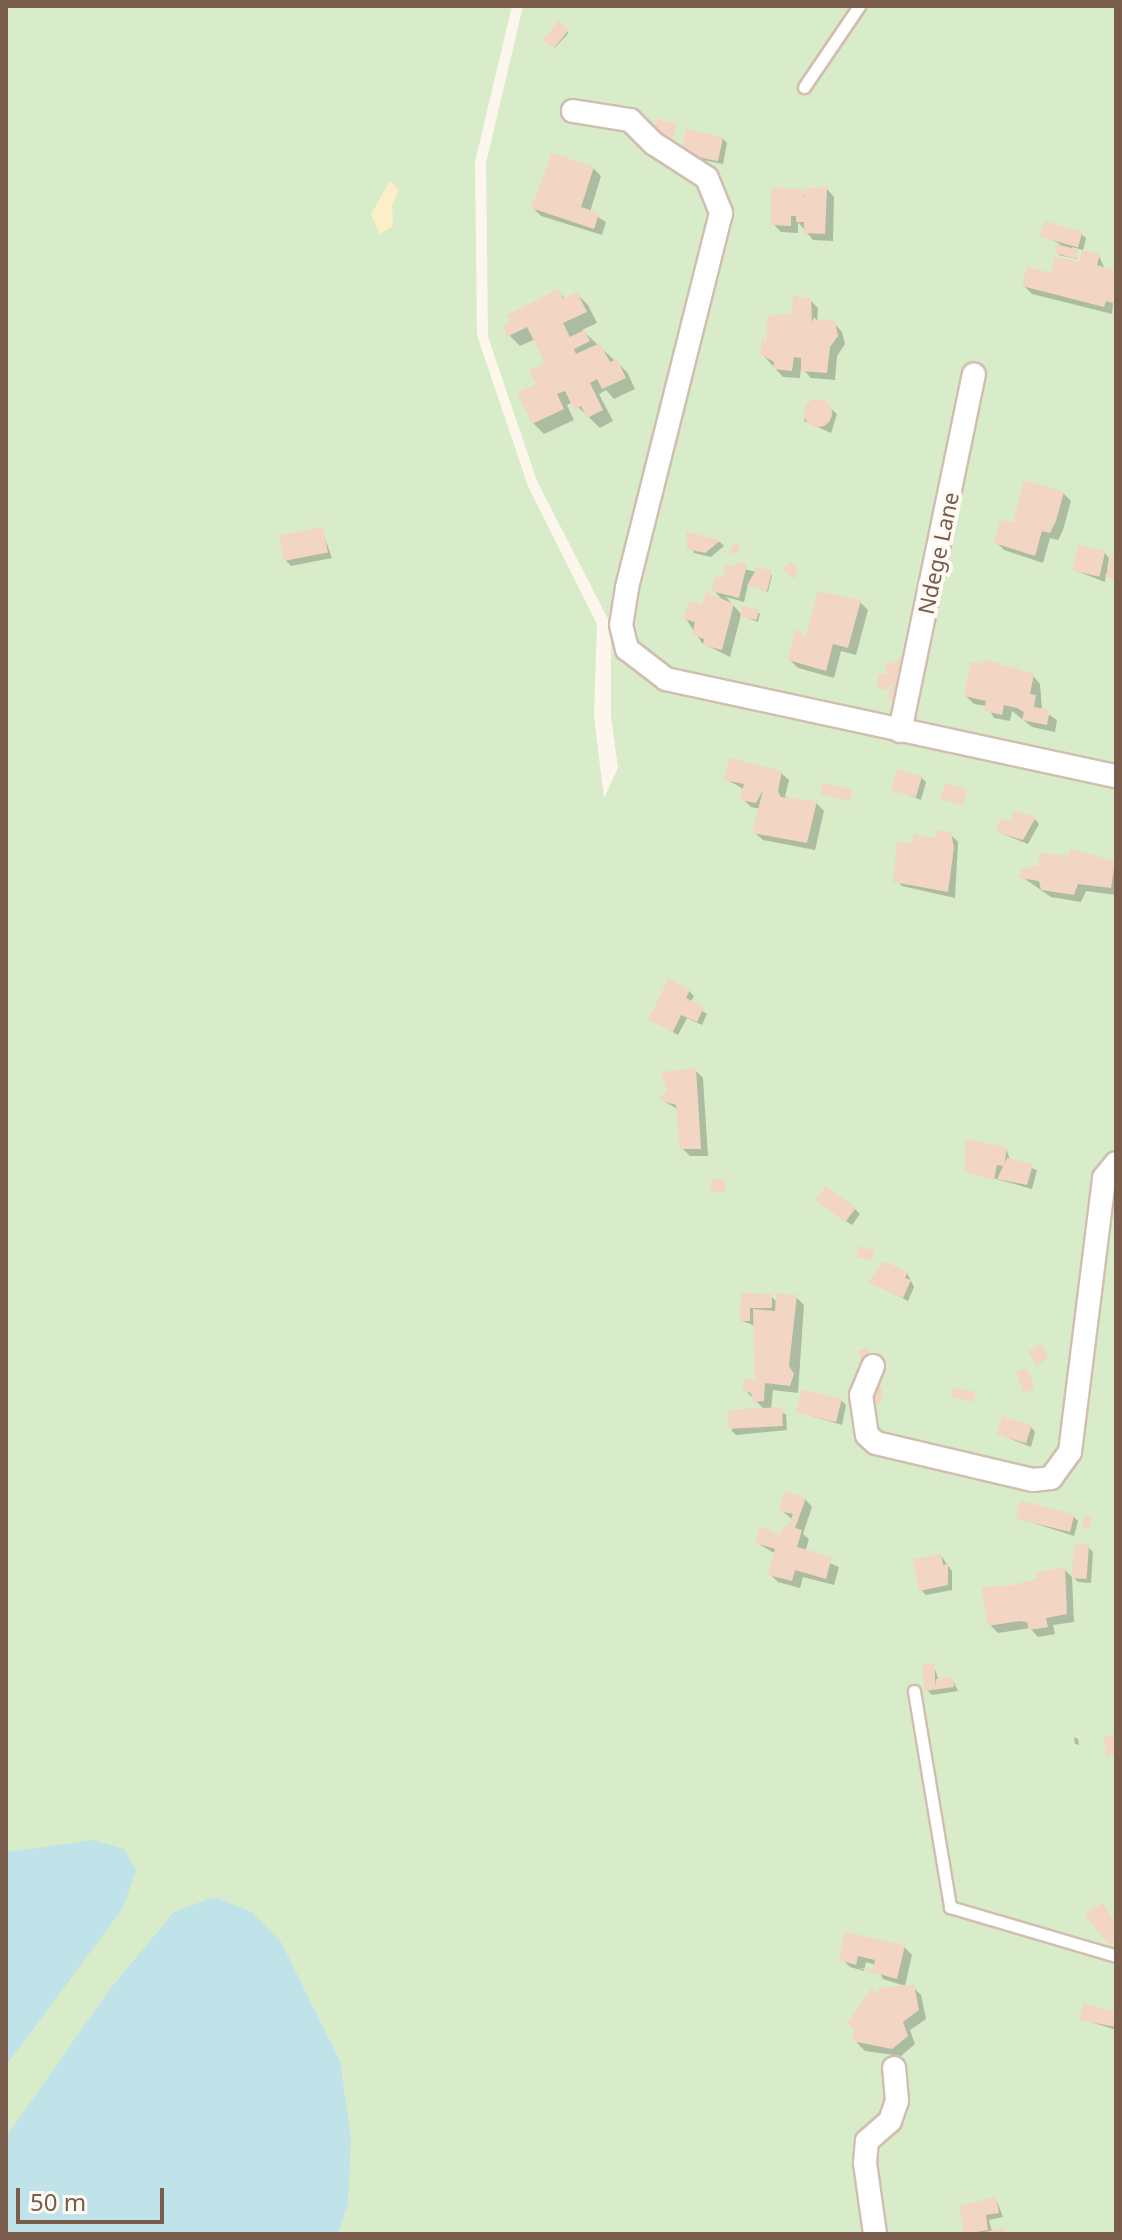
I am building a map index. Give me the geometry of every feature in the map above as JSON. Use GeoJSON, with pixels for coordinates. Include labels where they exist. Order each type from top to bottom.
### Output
{"type":"FeatureCollection","features":[{"type":"Feature","properties":{"kind":"street"},"geometry":{"type":"LineString","coordinates":[[573,111],[630,120],[653,143],[707,178],[721,213],[627,588],[621,625],[627,649],[666,679],[1116,776]]}},
{"type":"Feature","properties":{"kind":"street","name":"Ndege Lane"},"geometry":{"type":"LineString","coordinates":[[900,731],[974,375]]}},
{"type":"Feature","properties":{"kind":"street"},"geometry":{"type":"LineString","coordinates":[[873,1366],[861,1395],[867,1435],[876,1443],[1033,1480],[1051,1478],[1070,1452],[1104,1178],[1116,1163]]}},
{"type":"Feature","properties":{"kind":"street"},"geometry":{"type":"LineString","coordinates":[[875,2234],[867,2141],[890,2121],[897,2101],[894,2068]]}},
{"type":"Feature","properties":{"kind":"lane"},"geometry":{"type":"LineString","coordinates":[[804,87],[859,6]]}},
{"type":"Feature","properties":{"kind":"lane"},"geometry":{"type":"LineString","coordinates":[[914,1691],[950,1907],[1116,1956]]}},
{"type":"Feature","properties":{"kind":"green space"},"geometry":{"type":"Polygon","coordinates":[[[6,6],[512,6],[475,162],[477,335],[528,486],[597,624],[594,716],[604,798],[618,768],[611,717],[611,625],[537,481],[488,337],[486,163],[523,6],[1116,6],[1116,2234],[6,2234],[6,6]]]}},
{"type":"Feature","properties":{"kind":"sand"},"geometry":{"type":"Polygon","coordinates":[[[390,181],[399,190],[392,205],[393,226],[380,234],[371,214],[390,181]]]}},
{"type":"Feature","properties":{"kind":"water"},"geometry":{"type":"Polygon","coordinates":[[[94,1840],[124,1849],[136,1870],[123,1908],[6,2066],[6,1852],[94,1840]]]}},
{"type":"Feature","properties":{"kind":"water"},"geometry":{"type":"Polygon","coordinates":[[[214,1897],[252,1912],[281,1942],[340,2061],[351,2139],[348,2203],[338,2234],[6,2234],[6,2137],[110,1989],[174,1912],[214,1897]]]}},
{"type":"Feature","properties":{"kind":"building"},"geometry":{"type":"Polygon","coordinates":[[[558,21],[569,30],[554,48],[543,40],[558,21]]]}},
{"type":"Feature","properties":{"kind":"building"},"geometry":{"type":"Polygon","coordinates":[[[656,119],[677,123],[674,138],[653,134],[656,119]]]}},
{"type":"Feature","properties":{"kind":"building"},"geometry":{"type":"Polygon","coordinates":[[[686,129],[723,137],[718,161],[681,153],[686,129]]]}},
{"type":"Feature","properties":{"kind":"building"},"geometry":{"type":"Polygon","coordinates":[[[552,153],[594,167],[581,207],[599,213],[594,229],[531,208],[552,153]]]}},
{"type":"Feature","properties":{"kind":"building"},"geometry":{"type":"Polygon","coordinates":[[[827,187],[825,234],[804,233],[804,222],[796,222],[796,216],[791,216],[791,226],[771,225],[771,188],[801,189],[804,197],[804,189],[827,187]]]}},
{"type":"Feature","properties":{"kind":"building"},"geometry":{"type":"Polygon","coordinates":[[[1044,221],[1082,232],[1078,247],[1040,236],[1044,221]]]}},
{"type":"Feature","properties":{"kind":"building"},"geometry":{"type":"Polygon","coordinates":[[[1057,244],[1078,250],[1076,259],[1055,253],[1057,244]]]}},
{"type":"Feature","properties":{"kind":"building"},"geometry":{"type":"Polygon","coordinates":[[[1082,250],[1100,254],[1097,265],[1115,270],[1116,304],[1106,301],[1104,307],[1022,286],[1027,267],[1051,273],[1055,256],[1079,262],[1082,250]]]}},
{"type":"Feature","properties":{"kind":"building"},"geometry":{"type":"Polygon","coordinates":[[[559,289],[563,298],[577,292],[587,312],[563,323],[570,337],[584,330],[590,341],[574,349],[576,354],[600,343],[610,362],[617,359],[626,378],[602,389],[597,379],[590,383],[603,410],[587,418],[581,406],[574,410],[565,391],[557,394],[564,409],[532,424],[517,393],[536,384],[529,370],[545,363],[527,327],[507,337],[503,327],[510,323],[507,315],[559,289]]]}},
{"type":"Feature","properties":{"kind":"building"},"geometry":{"type":"Polygon","coordinates":[[[793,296],[811,298],[812,322],[814,317],[819,323],[821,319],[835,321],[838,336],[830,347],[827,373],[801,371],[801,358],[794,357],[792,371],[773,369],[774,362],[760,354],[762,336],[766,345],[767,316],[792,313],[793,296]]]}},
{"type":"Feature","properties":{"kind":"building"},"geometry":{"type":"Polygon","coordinates":[[[818,399],[828,403],[832,413],[828,423],[818,427],[808,423],[804,413],[808,403],[818,399]]]}},
{"type":"Feature","properties":{"kind":"building"},"geometry":{"type":"Polygon","coordinates":[[[1024,480],[1064,492],[1056,521],[1050,533],[1042,531],[1035,556],[994,543],[1000,520],[1013,523],[1024,480]]]}},
{"type":"Feature","properties":{"kind":"building"},"geometry":{"type":"Polygon","coordinates":[[[323,527],[328,553],[284,561],[279,536],[323,527]]]}},
{"type":"Feature","properties":{"kind":"building"},"geometry":{"type":"Polygon","coordinates":[[[686,533],[721,540],[705,553],[687,549],[686,533]]]}},
{"type":"Feature","properties":{"kind":"building"},"geometry":{"type":"Polygon","coordinates":[[[734,542],[740,543],[737,554],[729,552],[734,542]]]}},
{"type":"Feature","properties":{"kind":"building"},"geometry":{"type":"Polygon","coordinates":[[[1078,545],[1105,551],[1099,577],[1072,570],[1078,545]]]}},
{"type":"Feature","properties":{"kind":"building"},"geometry":{"type":"Polygon","coordinates":[[[1112,554],[1116,555],[1116,581],[1106,576],[1112,554]]]}},
{"type":"Feature","properties":{"kind":"building"},"geometry":{"type":"Polygon","coordinates":[[[790,561],[798,569],[794,579],[783,569],[790,561]]]}},
{"type":"Feature","properties":{"kind":"building"},"geometry":{"type":"Polygon","coordinates":[[[737,562],[747,564],[739,598],[711,591],[715,576],[723,578],[726,564],[736,567],[737,562]]]}},
{"type":"Feature","properties":{"kind":"building"},"geometry":{"type":"Polygon","coordinates":[[[757,567],[772,571],[767,591],[747,586],[757,567]]]}},
{"type":"Feature","properties":{"kind":"building"},"geometry":{"type":"Polygon","coordinates":[[[818,591],[861,600],[848,648],[833,644],[826,671],[788,660],[796,629],[806,636],[818,591]]]}},
{"type":"Feature","properties":{"kind":"building"},"geometry":{"type":"Polygon","coordinates":[[[706,592],[734,604],[722,650],[703,645],[704,639],[692,635],[695,622],[684,619],[688,601],[702,605],[706,592]]]}},
{"type":"Feature","properties":{"kind":"building"},"geometry":{"type":"Polygon","coordinates":[[[742,606],[759,609],[757,620],[740,617],[742,606]]]}},
{"type":"Feature","properties":{"kind":"building"},"geometry":{"type":"Polygon","coordinates":[[[908,650],[903,704],[887,699],[892,682],[886,691],[876,685],[879,674],[886,674],[886,662],[892,664],[908,650]]]}},
{"type":"Feature","properties":{"kind":"building"},"geometry":{"type":"Polygon","coordinates":[[[983,659],[1034,674],[1030,694],[1036,695],[1034,707],[1050,710],[1047,725],[1022,720],[1024,712],[1004,705],[1002,715],[984,711],[986,701],[964,696],[971,661],[983,664],[983,659]]]}},
{"type":"Feature","properties":{"kind":"building"},"geometry":{"type":"Polygon","coordinates":[[[729,758],[782,771],[778,791],[781,797],[817,801],[807,843],[752,833],[763,790],[756,803],[740,800],[744,784],[724,780],[729,758]]]}},
{"type":"Feature","properties":{"kind":"building"},"geometry":{"type":"Polygon","coordinates":[[[897,769],[922,776],[916,797],[891,790],[897,769]]]}},
{"type":"Feature","properties":{"kind":"building"},"geometry":{"type":"Polygon","coordinates":[[[823,783],[852,789],[850,801],[821,795],[823,783]]]}},
{"type":"Feature","properties":{"kind":"building"},"geometry":{"type":"Polygon","coordinates":[[[945,783],[967,789],[963,805],[941,799],[945,783]]]}},
{"type":"Feature","properties":{"kind":"building"},"geometry":{"type":"Polygon","coordinates":[[[1013,811],[1036,817],[1023,840],[996,832],[1000,818],[1010,821],[1013,811]]]}},
{"type":"Feature","properties":{"kind":"building"},"geometry":{"type":"Polygon","coordinates":[[[937,830],[951,832],[954,848],[948,892],[893,882],[897,841],[913,844],[913,834],[936,838],[937,830]]]}},
{"type":"Feature","properties":{"kind":"building"},"geometry":{"type":"Polygon","coordinates":[[[1070,849],[1115,861],[1111,888],[1078,884],[1074,895],[1041,890],[1039,881],[1019,878],[1022,869],[1038,865],[1040,853],[1069,856],[1070,849]]]}},
{"type":"Feature","properties":{"kind":"building"},"geometry":{"type":"Polygon","coordinates":[[[668,979],[690,990],[686,998],[704,1007],[697,1022],[681,1015],[673,1032],[648,1020],[668,979]]]}},
{"type":"Feature","properties":{"kind":"building"},"geometry":{"type":"Polygon","coordinates":[[[696,1068],[701,1149],[680,1149],[676,1105],[659,1100],[667,1090],[661,1072],[696,1068]]]}},
{"type":"Feature","properties":{"kind":"building"},"geometry":{"type":"Polygon","coordinates":[[[965,1139],[1007,1147],[1004,1166],[997,1165],[994,1180],[965,1172],[965,1139]]]}},
{"type":"Feature","properties":{"kind":"building"},"geometry":{"type":"Polygon","coordinates":[[[1007,1158],[1033,1164],[1027,1185],[997,1179],[1007,1158]]]}},
{"type":"Feature","properties":{"kind":"building"},"geometry":{"type":"Polygon","coordinates":[[[711,1179],[725,1179],[725,1192],[711,1192],[711,1179]]]}},
{"type":"Feature","properties":{"kind":"building"},"geometry":{"type":"Polygon","coordinates":[[[826,1186],[856,1208],[845,1222],[815,1201],[826,1186]]]}},
{"type":"Feature","properties":{"kind":"building"},"geometry":{"type":"Polygon","coordinates":[[[859,1246],[875,1251],[872,1261],[856,1257],[859,1246]]]}},
{"type":"Feature","properties":{"kind":"building"},"geometry":{"type":"Polygon","coordinates":[[[884,1261],[908,1272],[905,1278],[911,1280],[903,1298],[868,1282],[884,1261]]]}},
{"type":"Feature","properties":{"kind":"building"},"geometry":{"type":"Polygon","coordinates":[[[741,1293],[772,1294],[772,1308],[750,1308],[750,1321],[740,1321],[741,1293]]]}},
{"type":"Feature","properties":{"kind":"building"},"geometry":{"type":"Polygon","coordinates":[[[776,1293],[797,1295],[789,1366],[794,1374],[790,1386],[765,1383],[764,1401],[753,1402],[751,1393],[743,1391],[744,1379],[755,1379],[753,1309],[775,1311],[776,1293]]]}},
{"type":"Feature","properties":{"kind":"building"},"geometry":{"type":"Polygon","coordinates":[[[1041,1344],[1049,1358],[1036,1365],[1028,1352],[1041,1344]]]}},
{"type":"Feature","properties":{"kind":"building"},"geometry":{"type":"Polygon","coordinates":[[[868,1348],[870,1357],[860,1359],[858,1350],[868,1348]]]}},
{"type":"Feature","properties":{"kind":"building"},"geometry":{"type":"Polygon","coordinates":[[[1027,1368],[1035,1389],[1024,1393],[1016,1372],[1027,1368]]]}},
{"type":"Feature","properties":{"kind":"building"},"geometry":{"type":"Polygon","coordinates":[[[868,1387],[883,1387],[881,1404],[866,1403],[868,1387]]]}},
{"type":"Feature","properties":{"kind":"building"},"geometry":{"type":"Polygon","coordinates":[[[953,1388],[976,1392],[973,1402],[952,1397],[953,1388]]]}},
{"type":"Feature","properties":{"kind":"building"},"geometry":{"type":"Polygon","coordinates":[[[802,1389],[842,1399],[836,1422],[796,1412],[802,1389]]]}},
{"type":"Feature","properties":{"kind":"building"},"geometry":{"type":"Polygon","coordinates":[[[782,1407],[783,1426],[729,1429],[728,1410],[782,1407]]]}},
{"type":"Feature","properties":{"kind":"building"},"geometry":{"type":"Polygon","coordinates":[[[1002,1416],[1032,1425],[1026,1443],[996,1434],[1002,1416]]]}},
{"type":"Feature","properties":{"kind":"building"},"geometry":{"type":"Polygon","coordinates":[[[784,1491],[806,1498],[795,1528],[802,1530],[797,1547],[832,1557],[826,1579],[795,1570],[792,1581],[768,1575],[775,1549],[755,1543],[760,1526],[781,1535],[784,1525],[789,1526],[793,1514],[779,1511],[784,1491]]]}},
{"type":"Feature","properties":{"kind":"building"},"geometry":{"type":"Polygon","coordinates":[[[1020,1501],[1074,1515],[1070,1532],[1016,1518],[1020,1501]]]}},
{"type":"Feature","properties":{"kind":"building"},"geometry":{"type":"Polygon","coordinates":[[[1084,1516],[1091,1517],[1089,1529],[1082,1528],[1084,1516]]]}},
{"type":"Feature","properties":{"kind":"building"},"geometry":{"type":"Polygon","coordinates":[[[1074,1544],[1089,1545],[1087,1579],[1072,1578],[1074,1544]]]}},
{"type":"Feature","properties":{"kind":"building"},"geometry":{"type":"Polygon","coordinates":[[[941,1554],[943,1565],[948,1564],[948,1585],[919,1591],[913,1559],[941,1554]]]}},
{"type":"Feature","properties":{"kind":"building"},"geometry":{"type":"Polygon","coordinates":[[[1065,1567],[1067,1614],[1046,1618],[1048,1627],[1029,1630],[1027,1622],[1019,1621],[988,1626],[981,1587],[1013,1585],[1038,1579],[1037,1572],[1065,1567]]]}},
{"type":"Feature","properties":{"kind":"building"},"geometry":{"type":"Polygon","coordinates":[[[935,1663],[935,1686],[936,1679],[953,1677],[954,1687],[925,1691],[922,1665],[935,1663]]]}},
{"type":"Feature","properties":{"kind":"building"},"geometry":{"type":"Polygon","coordinates":[[[1116,1735],[1116,1754],[1106,1756],[1104,1736],[1116,1735]]]}},
{"type":"Feature","properties":{"kind":"building"},"geometry":{"type":"Polygon","coordinates":[[[1103,1903],[1116,1925],[1116,1941],[1109,1945],[1084,1914],[1103,1903]]]}},
{"type":"Feature","properties":{"kind":"building"},"geometry":{"type":"Polygon","coordinates":[[[845,1932],[905,1945],[897,1979],[858,1968],[873,1969],[875,1960],[858,1956],[856,1965],[839,1960],[845,1932]]]}},
{"type":"Feature","properties":{"kind":"building"},"geometry":{"type":"Polygon","coordinates":[[[914,1984],[919,2010],[903,2022],[908,2036],[892,2049],[852,2041],[854,2028],[847,2023],[871,1989],[877,1994],[880,1988],[914,1984]]]}},
{"type":"Feature","properties":{"kind":"building"},"geometry":{"type":"Polygon","coordinates":[[[1083,2004],[1116,2011],[1116,2027],[1079,2020],[1083,2004]]]}},
{"type":"Feature","properties":{"kind":"building"},"geometry":{"type":"Polygon","coordinates":[[[996,2197],[999,2213],[986,2215],[988,2230],[964,2234],[959,2206],[996,2197]]]}},
{"type":"Feature","properties":{"kind":"building"},"geometry":{"type":"Polygon","coordinates":[[[1004,2228],[1005,2234],[980,2234],[980,2233],[1004,2228]]]}}]}
